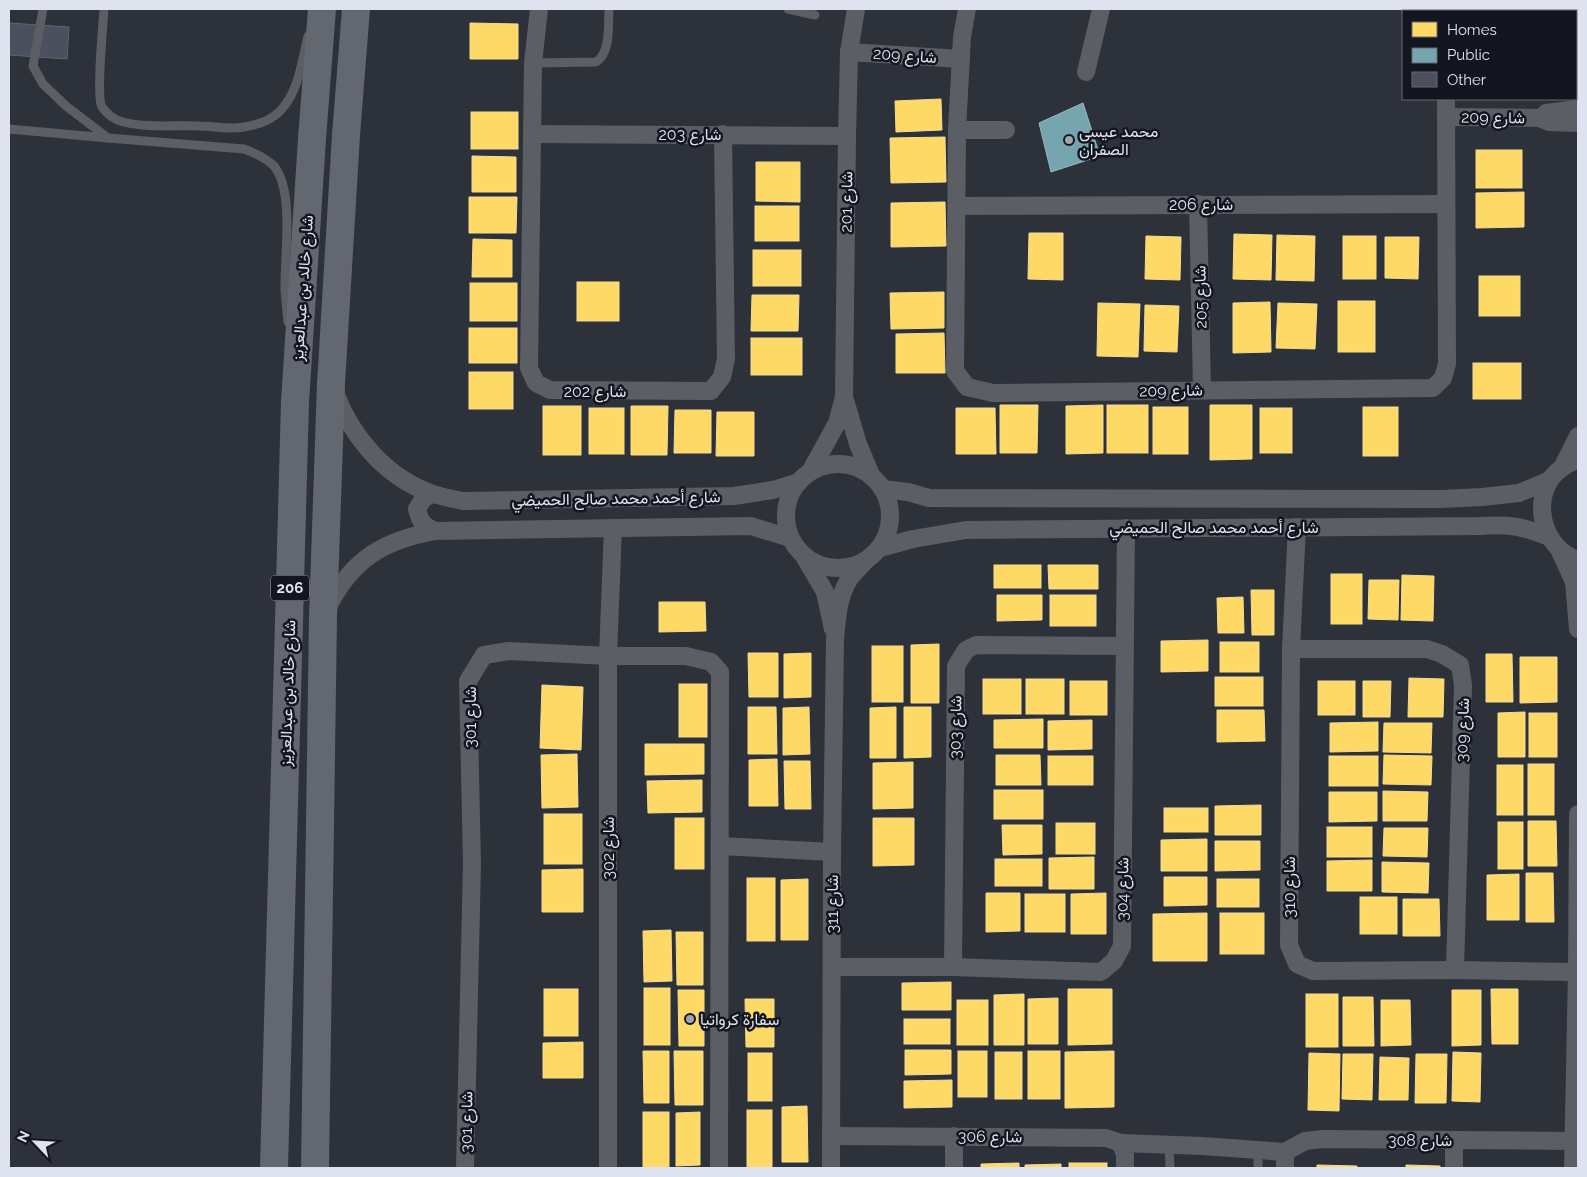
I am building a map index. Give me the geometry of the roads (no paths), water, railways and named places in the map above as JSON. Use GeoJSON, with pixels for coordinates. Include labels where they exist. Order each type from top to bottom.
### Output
{"type":"FeatureCollection","features":[{"type":"Feature","properties":{"kind":"main road","name":"شارع خالد بن عبدالعزيز"},"geometry":{"type":"LineString","coordinates":[[315,1168],[323,617],[331,384],[346,135],[356,9]]}},
{"type":"Feature","properties":{"kind":"main road","name":"شارع خالد بن عبدالعزيز"},"geometry":{"type":"LineString","coordinates":[[274,1168],[295,402],[312,139],[315,15]]}},
{"type":"Feature","properties":{"kind":"street","name":"شارع 202"},"geometry":{"type":"LineString","coordinates":[[539,9],[533,64],[529,368],[536,383],[550,390],[711,392],[722,377],[726,359],[723,134]]}},
{"type":"Feature","properties":{"kind":"street","name":"شارع 201"},"geometry":{"type":"LineString","coordinates":[[804,477],[837,423],[844,397],[847,136],[850,52],[856,9]]}},
{"type":"Feature","properties":{"kind":"street","name":"شارع 209"},"geometry":{"type":"LineString","coordinates":[[967,9],[961,59],[957,130],[955,371],[967,387],[993,393],[1433,388],[1442,378],[1447,364],[1446,100]]}},
{"type":"Feature","properties":{"kind":"street"},"geometry":{"type":"LineString","coordinates":[[1086,72],[1101,9]]}},
{"type":"Feature","properties":{"kind":"street","name":"شارع 209"},"geometry":{"type":"LineString","coordinates":[[850,52],[961,59]]}},
{"type":"Feature","properties":{"kind":"street","name":"شارع 209"},"geometry":{"type":"LineString","coordinates":[[1539,118],[1549,112],[1578,109]]}},
{"type":"Feature","properties":{"kind":"street","name":"شارع 209"},"geometry":{"type":"LineString","coordinates":[[1446,117],[1539,118],[1549,122],[1578,123]]}},
{"type":"Feature","properties":{"kind":"street"},"geometry":{"type":"LineString","coordinates":[[957,130],[1006,130]]}},
{"type":"Feature","properties":{"kind":"street","name":"شارع 203"},"geometry":{"type":"LineString","coordinates":[[532,134],[847,136]]}},
{"type":"Feature","properties":{"kind":"street","name":"شارع 205"},"geometry":{"type":"LineString","coordinates":[[1198,204],[1202,390]]}},
{"type":"Feature","properties":{"kind":"street","name":"شارع 206"},"geometry":{"type":"LineString","coordinates":[[957,206],[1446,204]]}},
{"type":"Feature","properties":{"kind":"street","name":"شارع أحمد محمد صالح الحميضي"},"geometry":{"type":"LineString","coordinates":[[331,384],[342,411],[358,438],[379,461],[402,478],[432,494],[463,501],[734,496],[773,490],[804,477]]}},
{"type":"Feature","properties":{"kind":"street","name":"شارع 201"},"geometry":{"type":"LineString","coordinates":[[844,397],[858,444],[870,475]]}},
{"type":"Feature","properties":{"kind":"street"},"geometry":{"type":"LineString","coordinates":[[1578,436],[1571,462],[1550,480],[1543,498],[1542,512],[1542,518],[1574,582],[1578,630]]}},
{"type":"Feature","properties":{"kind":"street"},"geometry":{"type":"LineString","coordinates":[[839,464],[857,467],[870,475],[882,489],[890,512],[886,536],[880,548],[866,560],[851,567],[832,569],[805,558],[790,538],[786,526],[786,508],[789,497],[804,477],[827,465],[839,464]]}},
{"type":"Feature","properties":{"kind":"street","name":"شارع أحمد محمد صالح الحميضي"},"geometry":{"type":"LineString","coordinates":[[882,489],[908,492],[929,498],[1441,499],[1482,498],[1519,493],[1550,480]]}},
{"type":"Feature","properties":{"kind":"street"},"geometry":{"type":"LineString","coordinates":[[432,494],[423,499],[417,509],[419,520],[426,528],[436,531]]}},
{"type":"Feature","properties":{"kind":"street","name":"شارع أحمد محمد صالح الحميضي"},"geometry":{"type":"LineString","coordinates":[[880,548],[913,539],[966,530],[1480,526],[1504,524],[1528,528],[1554,543],[1572,558],[1578,560]]}},
{"type":"Feature","properties":{"kind":"street","name":"شارع أحمد محمد صالح الحميضي"},"geometry":{"type":"LineString","coordinates":[[323,617],[338,587],[361,562],[388,544],[418,534],[436,531],[751,526],[790,538]]}},
{"type":"Feature","properties":{"kind":"street","name":"شارع 310"},"geometry":{"type":"LineString","coordinates":[[1297,527],[1291,649],[1289,945],[1297,964],[1313,971],[1455,970],[1577,972]]}},
{"type":"Feature","properties":{"kind":"street","name":"شارع 302"},"geometry":{"type":"LineString","coordinates":[[608,1168],[608,656],[613,528]]}},
{"type":"Feature","properties":{"kind":"street","name":"شارع 304"},"geometry":{"type":"LineString","coordinates":[[832,967],[953,967],[1101,972],[1114,962],[1122,946],[1126,528]]}},
{"type":"Feature","properties":{"kind":"street","name":"شارع 311"},"geometry":{"type":"LineString","coordinates":[[805,558],[825,592],[835,639]]}},
{"type":"Feature","properties":{"kind":"street","name":"شارع 311"},"geometry":{"type":"LineString","coordinates":[[831,1168],[835,639],[843,594],[850,579],[866,560]]}},
{"type":"Feature","properties":{"kind":"street","name":"شارع 303"},"geometry":{"type":"LineString","coordinates":[[953,967],[956,666],[966,650],[976,645],[1124,646]]}},
{"type":"Feature","properties":{"kind":"street","name":"شارع 309"},"geometry":{"type":"LineString","coordinates":[[1291,649],[1427,649],[1442,654],[1460,665],[1463,685],[1455,970]]}},
{"type":"Feature","properties":{"kind":"street","name":"شارع 301"},"geometry":{"type":"LineString","coordinates":[[465,1168],[472,864],[468,681],[484,655],[509,651],[608,656],[686,656],[710,662],[720,672],[719,1168]]}},
{"type":"Feature","properties":{"kind":"street"},"geometry":{"type":"LineString","coordinates":[[1573,1168],[1578,814]]}},
{"type":"Feature","properties":{"kind":"street"},"geometry":{"type":"LineString","coordinates":[[720,846],[832,852]]}},
{"type":"Feature","properties":{"kind":"street","name":"شارع 306"},"geometry":{"type":"LineString","coordinates":[[831,1136],[1106,1138],[1121,1143],[1258,1150],[1285,1160]]}},
{"type":"Feature","properties":{"kind":"street"},"geometry":{"type":"LineString","coordinates":[[954,1136],[954,1168]]}},
{"type":"Feature","properties":{"kind":"street","name":"شارع 308"},"geometry":{"type":"LineString","coordinates":[[1285,1160],[1305,1141],[1322,1139],[1573,1142]]}},
{"type":"Feature","properties":{"kind":"street"},"geometry":{"type":"LineString","coordinates":[[1454,1140],[1454,1168]]}},
{"type":"Feature","properties":{"kind":"street"},"geometry":{"type":"LineString","coordinates":[[1121,1143],[1125,1155],[1125,1168]]}},
{"type":"Feature","properties":{"kind":"lane"},"geometry":{"type":"LineString","coordinates":[[44,9],[33,66],[44,84],[66,106],[108,138]]}},
{"type":"Feature","properties":{"kind":"lane"},"geometry":{"type":"LineString","coordinates":[[104,9],[100,88],[101,105],[108,115],[121,122],[135,124],[201,126],[227,129],[245,127],[270,119],[281,110],[290,98],[315,15]]}},
{"type":"Feature","properties":{"kind":"lane"},"geometry":{"type":"LineString","coordinates":[[533,64],[596,62],[601,59],[605,50],[609,9]]}},
{"type":"Feature","properties":{"kind":"lane"},"geometry":{"type":"LineString","coordinates":[[788,9],[815,15]]}},
{"type":"Feature","properties":{"kind":"lane"},"geometry":{"type":"LineString","coordinates":[[9,129],[244,149],[254,152],[274,166],[280,178],[286,207],[285,291],[295,402]]}},
{"type":"Feature","properties":{"kind":"lane"},"geometry":{"type":"LineString","coordinates":[[1170,1145],[1170,1168]]}},
{"type":"Feature","properties":{"kind":"lane"},"geometry":{"type":"LineString","coordinates":[[1258,1150],[1258,1168]]}},
{"type":"Feature","properties":{"kind":"place","name":"محمد عيسى الصفران"},"geometry":{"type":"Point","coordinates":[1069,140]}},
{"type":"Feature","properties":{"kind":"place","name":"سفارة كرواتيا"},"geometry":{"type":"Point","coordinates":[690,1019]}}]}
